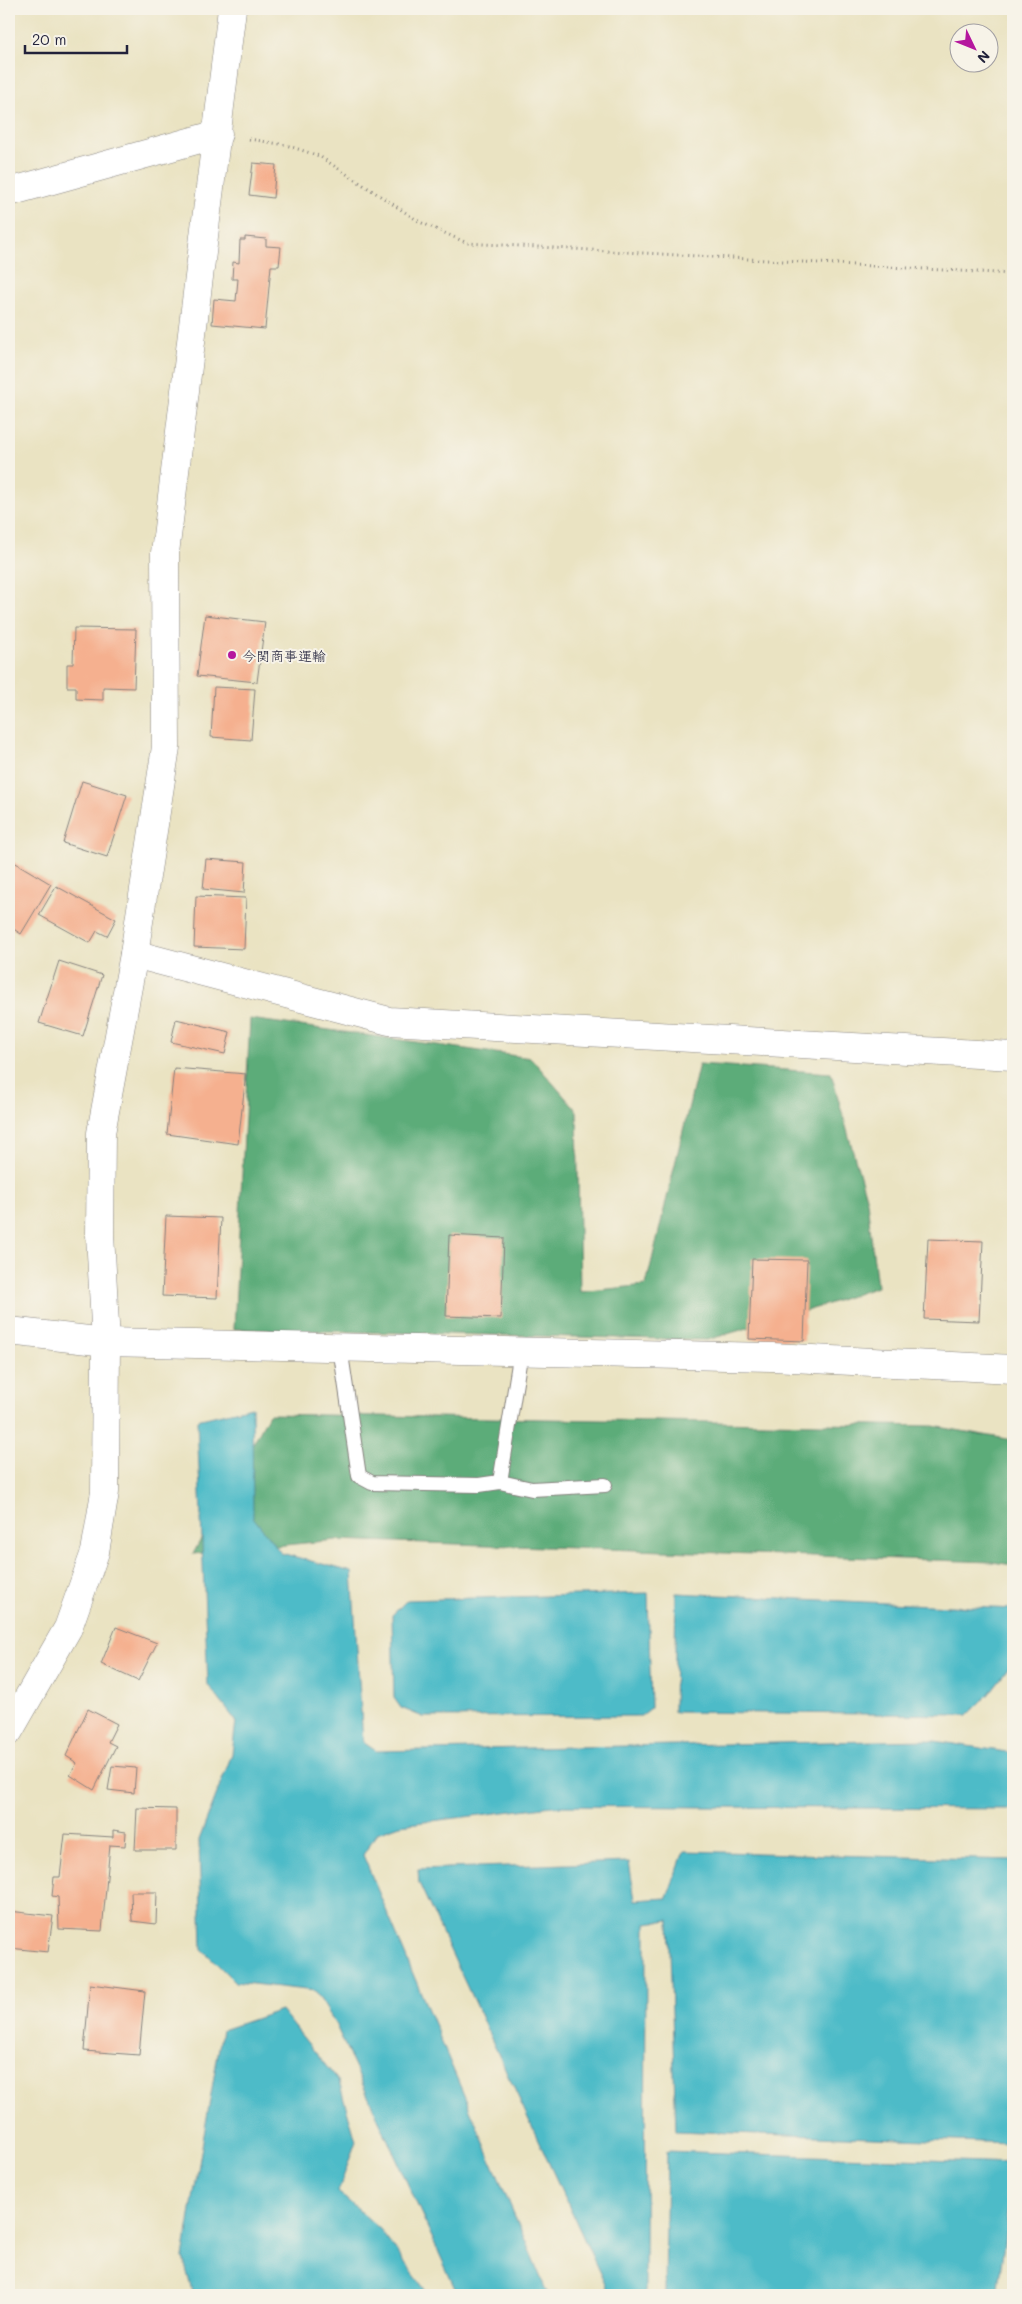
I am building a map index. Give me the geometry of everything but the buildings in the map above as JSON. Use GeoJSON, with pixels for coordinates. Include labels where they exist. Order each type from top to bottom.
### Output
{"type":"FeatureCollection","features":[{"type":"Feature","properties":{"kind":"street"},"geometry":{"type":"LineString","coordinates":[[9,1731],[68,1628],[95,1552],[105,1492],[106,1342],[100,1235],[101,1133],[134,954],[166,746],[165,553],[232,9]]}},
{"type":"Feature","properties":{"kind":"street"},"geometry":{"type":"LineString","coordinates":[[9,192],[218,134]]}},
{"type":"Feature","properties":{"kind":"street"},"geometry":{"type":"LineString","coordinates":[[134,954],[389,1020],[1013,1056]]}},
{"type":"Feature","properties":{"kind":"street"},"geometry":{"type":"LineString","coordinates":[[9,1331],[106,1342],[772,1357],[1013,1369]]}},
{"type":"Feature","properties":{"kind":"lane"},"geometry":{"type":"LineString","coordinates":[[340,1348],[359,1476],[372,1483],[480,1485],[500,1482],[532,1489],[605,1485]]}},
{"type":"Feature","properties":{"kind":"lane"},"geometry":{"type":"LineString","coordinates":[[500,1482],[521,1352]]}},
{"type":"Feature","properties":{"kind":"path"},"geometry":{"type":"LineString","coordinates":[[218,134],[286,145],[319,156],[420,222],[467,243],[1013,274]]}},
{"type":"Feature","properties":{"kind":"green space"},"geometry":{"type":"Polygon","coordinates":[[[250,1019],[531,1058],[577,1111],[580,1292],[646,1285],[699,1064],[831,1073],[867,1201],[877,1287],[819,1307],[707,1340],[234,1329],[250,1019]]]}},
{"type":"Feature","properties":{"kind":"green space"},"geometry":{"type":"Polygon","coordinates":[[[269,1414],[933,1426],[1013,1440],[1013,1565],[992,1562],[336,1540],[193,1554],[269,1414]]]}},
{"type":"Feature","properties":{"kind":"water"},"geometry":{"type":"Polygon","coordinates":[[[252,1407],[253,1517],[281,1553],[352,1572],[363,1742],[376,1751],[928,1740],[1013,1753],[1012,1809],[552,1806],[400,1825],[377,1833],[363,1855],[548,2295],[458,2295],[334,2021],[315,1991],[235,1982],[202,1949],[199,1840],[232,1754],[236,1721],[208,1685],[197,1420],[252,1407]]]}},
{"type":"Feature","properties":{"kind":"water"},"geometry":{"type":"Polygon","coordinates":[[[648,1593],[651,1708],[641,1716],[423,1717],[401,1708],[394,1698],[392,1615],[407,1600],[648,1593]]]}},
{"type":"Feature","properties":{"kind":"water"},"geometry":{"type":"Polygon","coordinates":[[[676,1593],[1013,1609],[1012,1664],[988,1695],[968,1715],[674,1712],[676,1593]]]}},
{"type":"Feature","properties":{"kind":"water"},"geometry":{"type":"Polygon","coordinates":[[[684,1851],[1013,1860],[1012,2143],[676,2131],[669,1920],[646,1923],[645,2295],[610,2295],[419,1883],[418,1869],[629,1862],[635,1900],[667,1898],[684,1851]]]}},
{"type":"Feature","properties":{"kind":"water"},"geometry":{"type":"Polygon","coordinates":[[[281,2010],[339,2082],[356,2141],[338,2192],[380,2229],[429,2295],[193,2295],[183,2257],[222,2030],[281,2010]]]}},
{"type":"Feature","properties":{"kind":"water"},"geometry":{"type":"Polygon","coordinates":[[[667,2151],[1013,2163],[1013,2177],[997,2295],[665,2295],[667,2151]]]}},
{"type":"Feature","properties":{"kind":"place","name":"今関商事運輸"},"geometry":{"type":"Point","coordinates":[232,655]}}]}
